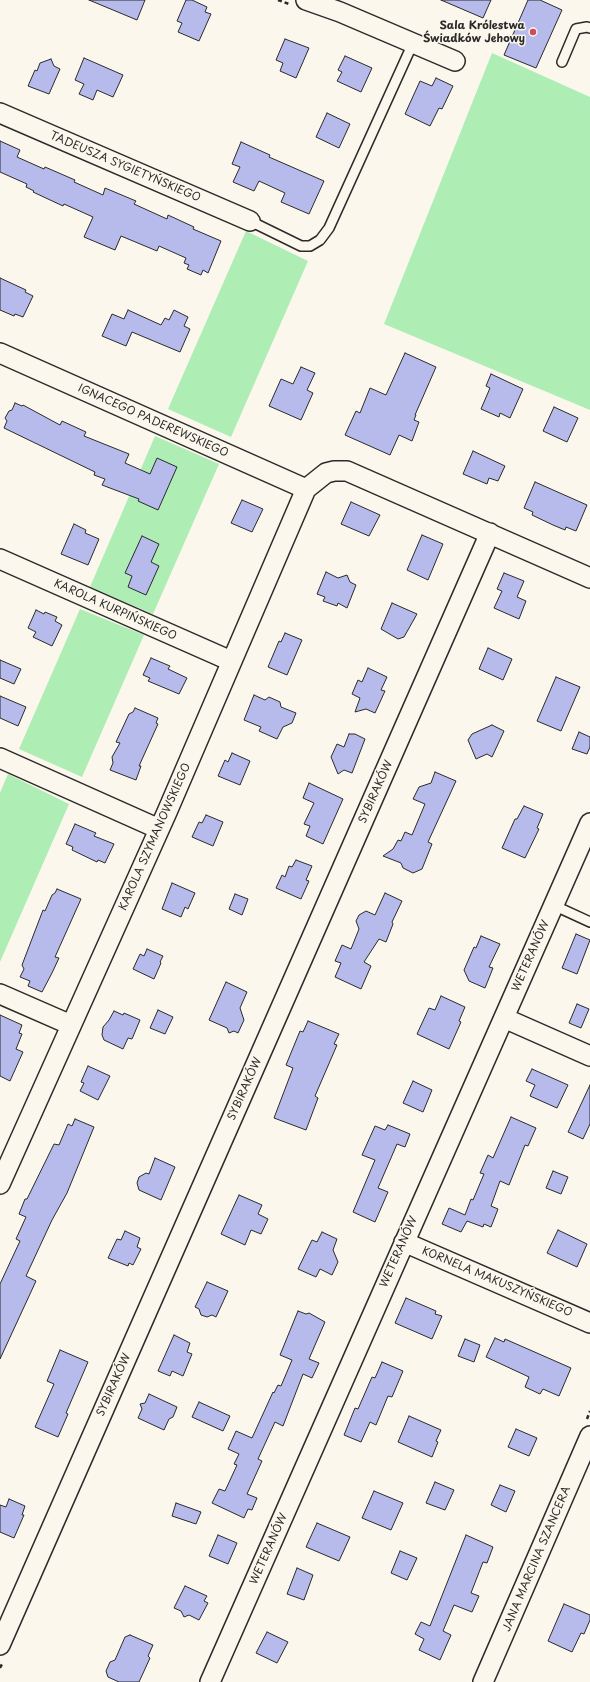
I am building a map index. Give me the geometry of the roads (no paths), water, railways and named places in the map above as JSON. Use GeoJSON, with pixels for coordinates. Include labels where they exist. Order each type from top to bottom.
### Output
{"type":"FeatureCollection","features":[{"type":"Feature","properties":{"kind":"street"},"geometry":{"type":"LineString","coordinates":[[306,0],[340,12],[455,61]]}},
{"type":"Feature","properties":{"kind":"street","name":"TADEUSZA SYGIETYŃSKIEGO"},"geometry":{"type":"LineString","coordinates":[[0,113],[250,221]]}},
{"type":"Feature","properties":{"kind":"street","name":"IGNACEGO PADEREWSKIEGO"},"geometry":{"type":"LineString","coordinates":[[0,353],[306,489]]}},
{"type":"Feature","properties":{"kind":"street"},"geometry":{"type":"LineString","coordinates":[[306,489],[326,473],[334,471],[347,471],[590,578]]}},
{"type":"Feature","properties":{"kind":"street","name":"KAROLA SZYMANOWSKIEGO"},"geometry":{"type":"LineString","coordinates":[[0,1184],[159,829],[306,489]]}},
{"type":"Feature","properties":{"kind":"street","name":"SYBIRAKÓW"},"geometry":{"type":"LineString","coordinates":[[0,1644],[490,533]]}},
{"type":"Feature","properties":{"kind":"street","name":"KAROLA KURPIŃSKIEGO"},"geometry":{"type":"LineString","coordinates":[[0,559],[231,661]]}},
{"type":"Feature","properties":{"kind":"street"},"geometry":{"type":"LineString","coordinates":[[0,758],[159,829]]}},
{"type":"Feature","properties":{"kind":"street","name":"WETERANÓW"},"geometry":{"type":"LineString","coordinates":[[210,1682],[590,823]]}},
{"type":"Feature","properties":{"kind":"street"},"geometry":{"type":"LineString","coordinates":[[0,994],[71,1025]]}},
{"type":"Feature","properties":{"kind":"street"},"geometry":{"type":"LineString","coordinates":[[504,1018],[590,1056]]}},
{"type":"Feature","properties":{"kind":"street","name":"KORNELA MAKUSZYŃSKIEGO"},"geometry":{"type":"LineString","coordinates":[[404,1242],[590,1323]]}},
{"type":"Feature","properties":{"kind":"street","name":"JANA MARCINA SZANCERA"},"geometry":{"type":"LineString","coordinates":[[483,1682],[590,1436]]}},
{"type":"Feature","properties":{"kind":"lane"},"geometry":{"type":"LineString","coordinates":[[562,62],[576,29],[587,27],[590,28]]}},
{"type":"Feature","properties":{"kind":"lane"},"geometry":{"type":"LineString","coordinates":[[250,221],[301,246],[310,246],[320,240],[329,228],[413,43]]}},
{"type":"Feature","properties":{"kind":"lane"},"geometry":{"type":"LineString","coordinates":[[553,905],[590,922]]}},
{"type":"Feature","properties":{"kind":"place","name":"Sala Królestwa Świadków Jehowy"},"geometry":{"type":"Point","coordinates":[533,32]}}]}
